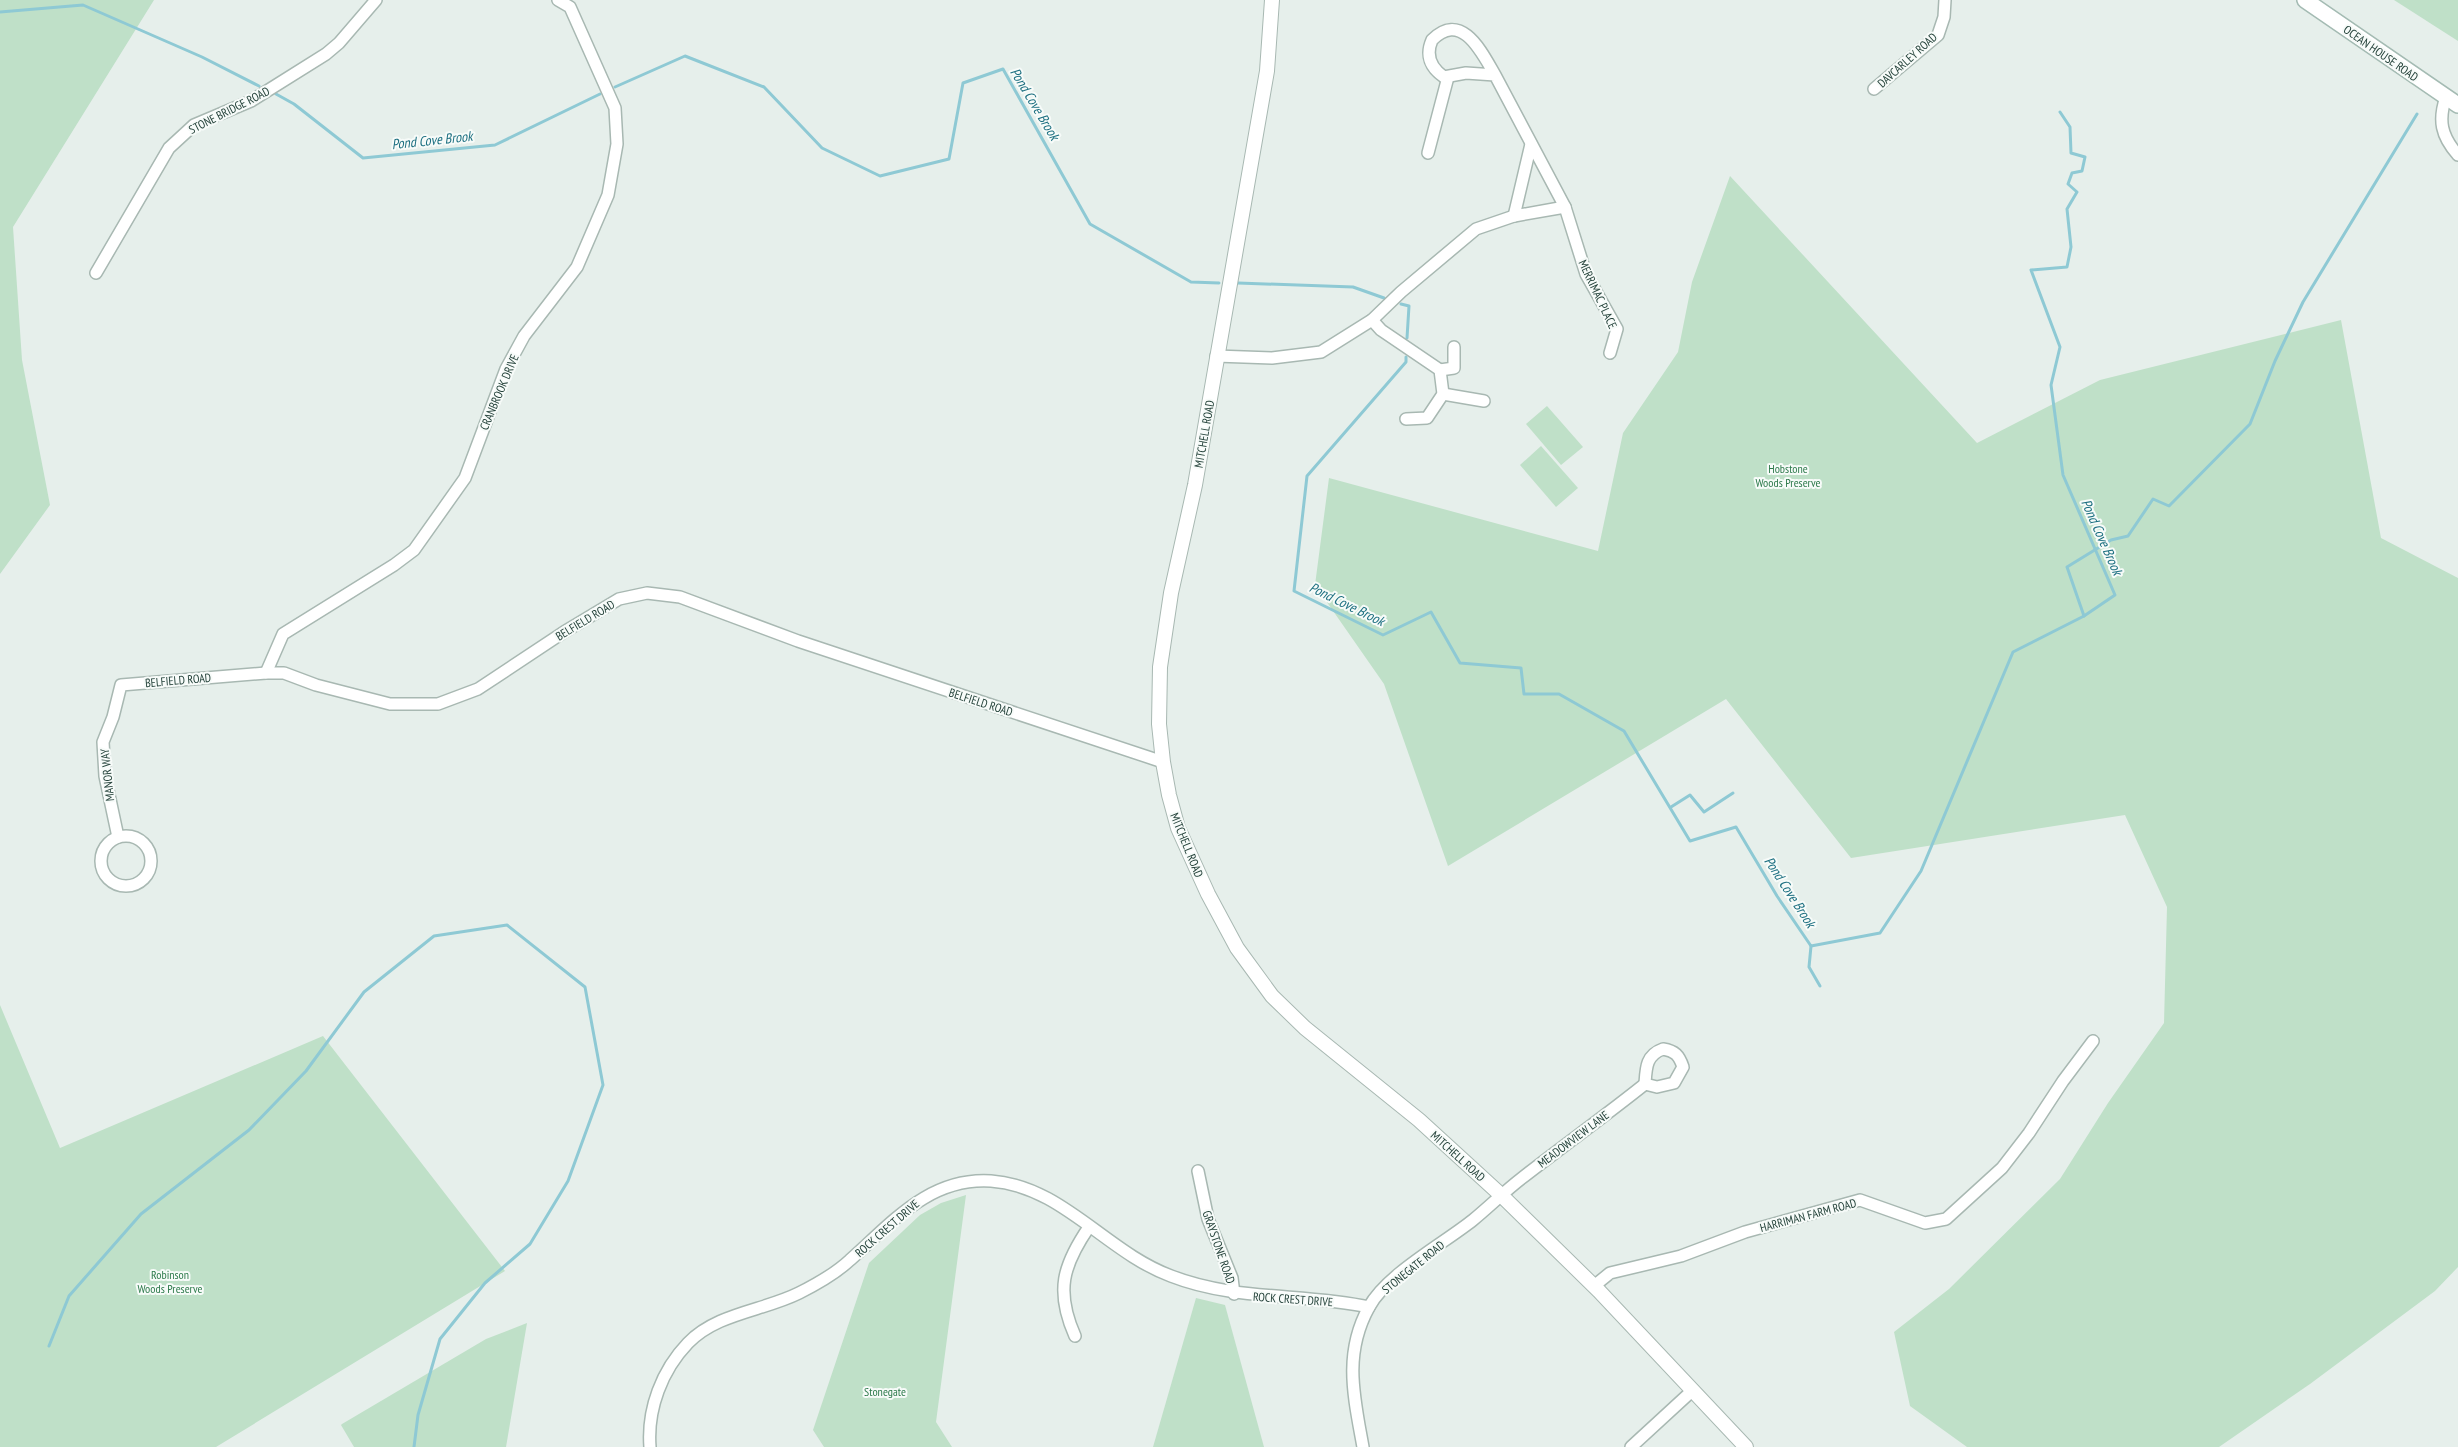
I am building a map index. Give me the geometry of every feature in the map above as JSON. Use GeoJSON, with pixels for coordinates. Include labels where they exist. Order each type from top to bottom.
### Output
{"type":"FeatureCollection","features":[{"type":"Feature","properties":{"kind":"main road","name":"OCEAN HOUSE ROAD"},"geometry":{"type":"LineString","coordinates":[[2305,0],[2452,101]]}},
{"type":"Feature","properties":{"kind":"street","name":"STONE BRIDGE ROAD"},"geometry":{"type":"LineString","coordinates":[[96,273],[169,148],[185,132],[194,125],[251,100],[326,54],[376,0]]}},
{"type":"Feature","properties":{"kind":"street","name":"CRANBROOK DRIVE"},"geometry":{"type":"LineString","coordinates":[[266,673],[283,634],[394,565],[414,550],[465,478],[506,369],[524,336],[577,267],[608,195],[617,144],[615,108],[570,7],[558,0]]}},
{"type":"Feature","properties":{"kind":"street","name":"MITCHELL ROAD"},"geometry":{"type":"LineString","coordinates":[[1272,0],[1267,71],[1216,356],[1195,486],[1164,634],[1160,667],[1159,713],[1163,762],[1172,810],[1187,850],[1237,948],[1272,996],[1306,1028],[1412,1114],[1501,1195],[1594,1286],[1746,1447]]}},
{"type":"Feature","properties":{"kind":"street","name":"DAVCARLEY ROAD"},"geometry":{"type":"LineString","coordinates":[[1874,89],[1938,35],[1944,17],[1945,0]]}},
{"type":"Feature","properties":{"kind":"street","name":"MERRIMAC PLACE"},"geometry":{"type":"LineString","coordinates":[[1448,77],[1444,77],[1434,69],[1428,53],[1432,40],[1441,33],[1455,31],[1471,38],[1494,75],[1565,207],[1586,274],[1617,329],[1610,353]]}},
{"type":"Feature","properties":{"kind":"street"},"geometry":{"type":"LineString","coordinates":[[1428,152],[1448,77],[1466,73],[1494,75]]}},
{"type":"Feature","properties":{"kind":"street"},"geometry":{"type":"LineString","coordinates":[[2452,101],[2440,122],[2448,143],[2458,155]]}},
{"type":"Feature","properties":{"kind":"street"},"geometry":{"type":"LineString","coordinates":[[1514,216],[1532,144]]}},
{"type":"Feature","properties":{"kind":"street"},"geometry":{"type":"LineString","coordinates":[[1216,356],[1272,358],[1321,352],[1372,320],[1400,292],[1476,229],[1514,216],[1565,207]]}},
{"type":"Feature","properties":{"kind":"street"},"geometry":{"type":"LineString","coordinates":[[1372,320],[1380,330],[1440,370],[1454,368],[1454,348]]}},
{"type":"Feature","properties":{"kind":"street"},"geometry":{"type":"LineString","coordinates":[[1406,419],[1427,418],[1443,394],[1440,370]]}},
{"type":"Feature","properties":{"kind":"street"},"geometry":{"type":"LineString","coordinates":[[1443,394],[1484,401]]}},
{"type":"Feature","properties":{"kind":"street","name":"BELFIELD ROAD"},"geometry":{"type":"LineString","coordinates":[[121,686],[284,673],[316,685],[390,704],[438,704],[478,689],[564,632],[619,599],[647,593],[680,597],[798,641],[1163,762]]}},
{"type":"Feature","properties":{"kind":"street","name":"MANOR WAY"},"geometry":{"type":"LineString","coordinates":[[118,837],[105,776],[103,742],[113,717],[121,686]]}},
{"type":"Feature","properties":{"kind":"street"},"geometry":{"type":"LineString","coordinates":[[118,837],[135,837],[148,848],[151,864],[148,873],[136,884],[120,886],[106,877],[102,870],[100,862],[105,847],[118,837]]}},
{"type":"Feature","properties":{"kind":"street","name":"HARRIMAN FARM ROAD"},"geometry":{"type":"LineString","coordinates":[[1594,1286],[1610,1273],[1681,1256],[1745,1232],[1816,1210],[1860,1200],[1925,1223],[1946,1219],[2002,1168],[2029,1133],[2063,1080],[2093,1041]]}},
{"type":"Feature","properties":{"kind":"street","name":"MEADOWVIEW LANE"},"geometry":{"type":"LineString","coordinates":[[1501,1195],[1645,1084]]}},
{"type":"Feature","properties":{"kind":"street","name":"GRAYSTONE ROAD"},"geometry":{"type":"LineString","coordinates":[[1198,1171],[1208,1219],[1232,1278],[1234,1294]]}},
{"type":"Feature","properties":{"kind":"street","name":"ROCK CREST DRIVE"},"geometry":{"type":"LineString","coordinates":[[650,1447],[657,1393],[670,1364],[689,1342],[704,1330],[729,1318],[772,1305],[813,1286],[843,1266],[912,1204],[928,1194],[964,1183],[992,1181],[1022,1186],[1051,1200],[1122,1252],[1147,1266],[1197,1286],[1234,1294],[1336,1302],[1369,1307]]}},
{"type":"Feature","properties":{"kind":"street","name":"STONEGATE ROAD"},"geometry":{"type":"LineString","coordinates":[[1363,1447],[1353,1397],[1351,1373],[1356,1340],[1369,1307],[1377,1295],[1392,1281],[1473,1220],[1501,1195]]}},
{"type":"Feature","properties":{"kind":"street"},"geometry":{"type":"LineString","coordinates":[[1075,1336],[1065,1309],[1064,1275],[1071,1256],[1089,1227]]}},
{"type":"Feature","properties":{"kind":"street"},"geometry":{"type":"LineString","coordinates":[[1631,1447],[1693,1390]]}},
{"type":"Feature","properties":{"kind":"green space"},"geometry":{"type":"Polygon","coordinates":[[[0,0],[154,0],[13,227],[22,360],[50,505],[0,574],[0,0]]]}},
{"type":"Feature","properties":{"kind":"green space"},"geometry":{"type":"Polygon","coordinates":[[[2394,0],[2458,0],[2458,41],[2394,0]]]}},
{"type":"Feature","properties":{"kind":"green space","name":"Hobstone Woods Preserve"},"geometry":{"type":"Polygon","coordinates":[[[1730,176],[1977,443],[2100,380],[2341,320],[2381,538],[2458,578],[2458,1267],[2435,1291],[2310,1384],[2219,1447],[1967,1447],[1910,1406],[1894,1332],[1949,1289],[2060,1179],[2108,1103],[2164,1023],[2167,907],[2125,815],[1851,858],[1726,699],[1448,866],[1384,684],[1315,585],[1329,478],[1598,551],[1623,433],[1678,352],[1692,282],[1730,176]]]}},
{"type":"Feature","properties":{"kind":"green space"},"geometry":{"type":"Polygon","coordinates":[[[1547,406],[1583,447],[1561,465],[1526,424],[1547,406]]]}},
{"type":"Feature","properties":{"kind":"green space"},"geometry":{"type":"Polygon","coordinates":[[[1541,446],[1578,488],[1556,507],[1520,465],[1541,446]]]}},
{"type":"Feature","properties":{"kind":"green space","name":"Robinson Woods Preserve"},"geometry":{"type":"Polygon","coordinates":[[[0,1005],[60,1148],[323,1036],[505,1271],[216,1447],[0,1447],[0,1005]]]}},
{"type":"Feature","properties":{"kind":"green space","name":"Stonegate"},"geometry":{"type":"Polygon","coordinates":[[[966,1195],[936,1422],[952,1447],[824,1447],[813,1430],[869,1263],[920,1215],[941,1203],[966,1195]]]}},
{"type":"Feature","properties":{"kind":"green space"},"geometry":{"type":"Polygon","coordinates":[[[1196,1298],[1225,1305],[1264,1447],[1153,1447],[1196,1298]]]}},
{"type":"Feature","properties":{"kind":"green space"},"geometry":{"type":"Polygon","coordinates":[[[527,1323],[506,1447],[354,1447],[342,1424],[486,1339],[527,1323]]]}},
{"type":"Feature","properties":{"kind":"waterway","name":"Pond Cove Brook"},"geometry":{"type":"LineString","coordinates":[[0,12],[83,5],[202,57],[259,86]]}},
{"type":"Feature","properties":{"kind":"waterway","name":"Pond Cove Brook"},"geometry":{"type":"LineString","coordinates":[[615,87],[685,56],[764,87],[822,148],[880,176],[949,159],[963,83],[1003,69],[1090,224],[1191,282],[1219,283]]}},
{"type":"Feature","properties":{"kind":"waterway","name":"Pond Cove Brook"},"geometry":{"type":"LineString","coordinates":[[276,94],[294,104],[363,158],[495,145],[600,94]]}},
{"type":"Feature","properties":{"kind":"waterway","name":"Pond Cove Brook"},"geometry":{"type":"LineString","coordinates":[[1406,357],[1406,362],[1307,476],[1294,591],[1383,635],[1431,612],[1460,663],[1521,668],[1524,694],[1559,694],[1624,731],[1690,841],[1736,827],[1777,896],[1811,946],[1880,933],[1921,871],[2013,652],[2084,616],[2115,595],[2063,475],[2051,385],[2060,347],[2031,270],[2067,267],[2071,247],[2067,209],[2077,192],[2068,184],[2072,173],[2082,171],[2085,157],[2071,153],[2070,127],[2060,112]]}},
{"type":"Feature","properties":{"kind":"waterway"},"geometry":{"type":"LineString","coordinates":[[2084,616],[2067,567],[2111,540],[2128,536],[2153,499],[2169,506],[2250,424],[2275,361],[2303,302],[2417,114]]}},
{"type":"Feature","properties":{"kind":"waterway","name":"Pond Cove Brook"},"geometry":{"type":"LineString","coordinates":[[1238,283],[1353,287],[1384,298]]}},
{"type":"Feature","properties":{"kind":"waterway","name":"Pond Cove Brook"},"geometry":{"type":"LineString","coordinates":[[1401,304],[1409,306],[1407,338]]}},
{"type":"Feature","properties":{"kind":"waterway"},"geometry":{"type":"LineString","coordinates":[[1671,807],[1690,795],[1704,812],[1733,793]]}},
{"type":"Feature","properties":{"kind":"waterway"},"geometry":{"type":"LineString","coordinates":[[49,1346],[69,1296],[141,1214],[249,1130],[306,1071],[364,992],[434,936],[507,925],[585,987],[603,1085],[568,1181],[530,1244],[485,1283],[440,1339],[418,1415],[414,1447]]}},
{"type":"Feature","properties":{"kind":"waterway"},"geometry":{"type":"LineString","coordinates":[[1811,946],[1809,967],[1820,986]]}}]}
